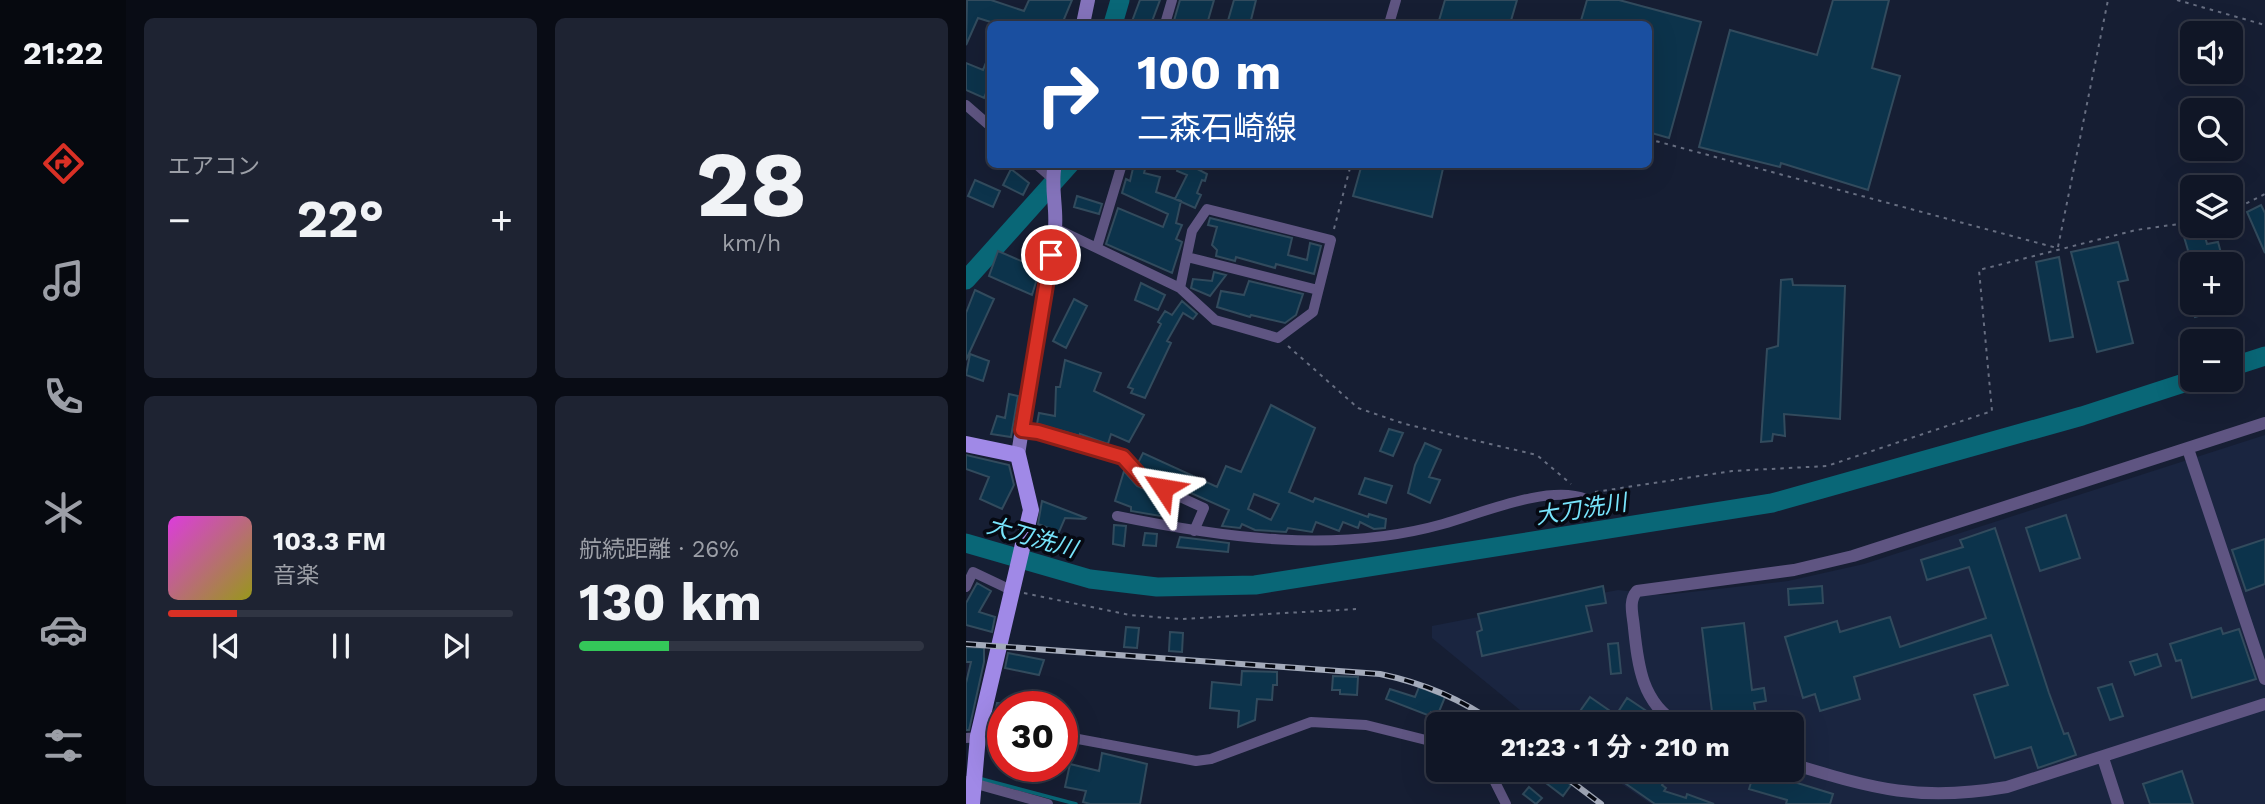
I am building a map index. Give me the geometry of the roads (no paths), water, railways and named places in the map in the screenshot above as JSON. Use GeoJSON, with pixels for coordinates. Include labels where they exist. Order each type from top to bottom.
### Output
{"type":"FeatureCollection","features":[{"type":"Feature","properties":{"kind":"main road"},"geometry":{"type":"LineString","coordinates":[[1084,21],[1088,0]]}},
{"type":"Feature","properties":{"kind":"main road"},"geometry":{"type":"LineString","coordinates":[[972,804],[972,737],[1027,529],[1030,497],[1018,455],[1040,336],[1055,228],[1057,208],[1053,171]]}},
{"type":"Feature","properties":{"kind":"main road"},"geometry":{"type":"LineString","coordinates":[[966,444],[1018,455]]}},
{"type":"Feature","properties":{"kind":"street"},"geometry":{"type":"LineString","coordinates":[[1166,21],[1172,0]]}},
{"type":"Feature","properties":{"kind":"street"},"geometry":{"type":"LineString","coordinates":[[1390,21],[1396,0]]}},
{"type":"Feature","properties":{"kind":"street"},"geometry":{"type":"LineString","coordinates":[[966,105],[987,123]]}},
{"type":"Feature","properties":{"kind":"street"},"geometry":{"type":"LineString","coordinates":[[1097,247],[1121,168]]}},
{"type":"Feature","properties":{"kind":"street"},"geometry":{"type":"LineString","coordinates":[[1055,228],[1180,288],[1215,320],[1278,338],[1313,312],[1331,240],[1207,209],[1192,231],[1180,288]]}},
{"type":"Feature","properties":{"kind":"street"},"geometry":{"type":"LineString","coordinates":[[1186,257],[1318,290]]}},
{"type":"Feature","properties":{"kind":"street"},"geometry":{"type":"LineString","coordinates":[[1662,712],[1657,708],[1639,671],[1631,603],[1637,591],[1794,570],[1853,556],[2265,423]]}},
{"type":"Feature","properties":{"kind":"street"},"geometry":{"type":"LineString","coordinates":[[1022,430],[1038,432],[1123,457],[1142,478],[1204,508],[1194,531]]}},
{"type":"Feature","properties":{"kind":"street"},"geometry":{"type":"LineString","coordinates":[[2188,449],[2265,679]]}},
{"type":"Feature","properties":{"kind":"street"},"geometry":{"type":"LineString","coordinates":[[1116,516],[1194,531],[1287,541],[1399,536],[1529,500],[1570,493],[1586,499]]}},
{"type":"Feature","properties":{"kind":"street"},"geometry":{"type":"LineString","coordinates":[[966,587],[973,572],[1011,589]]}},
{"type":"Feature","properties":{"kind":"street"},"geometry":{"type":"LineString","coordinates":[[1804,768],[1873,788],[1935,796],[2007,787],[2265,704]]}},
{"type":"Feature","properties":{"kind":"street"},"geometry":{"type":"LineString","coordinates":[[1078,739],[1196,761],[1211,760],[1311,722],[1366,725],[1426,740]]}},
{"type":"Feature","properties":{"kind":"street"},"geometry":{"type":"LineString","coordinates":[[2103,758],[2118,804]]}},
{"type":"Feature","properties":{"kind":"street"},"geometry":{"type":"LineString","coordinates":[[970,782],[1048,804]]}},
{"type":"Feature","properties":{"kind":"street"},"geometry":{"type":"LineString","coordinates":[[1495,782],[1506,804]]}},
{"type":"Feature","properties":{"kind":"waterway"},"geometry":{"type":"LineString","coordinates":[[1114,21],[1120,0]]}},
{"type":"Feature","properties":{"kind":"waterway"},"geometry":{"type":"LineString","coordinates":[[966,280],[1066,168]]}},
{"type":"Feature","properties":{"kind":"waterway","name":"大刀洗川"},"geometry":{"type":"LineString","coordinates":[[2243,363],[2265,356]]}},
{"type":"Feature","properties":{"kind":"waterway","name":"大刀洗川"},"geometry":{"type":"LineString","coordinates":[[966,543],[1090,579],[1157,587],[1255,585],[1772,503],[2082,416],[2180,384]]}},
{"type":"Feature","properties":{"kind":"waterway"},"geometry":{"type":"LineString","coordinates":[[978,778],[1076,804]]}},
{"type":"Feature","properties":{"kind":"railway"},"geometry":{"type":"LineString","coordinates":[[966,644],[1380,674],[1441,693],[1478,712]]}},
{"type":"Feature","properties":{"kind":"railway"},"geometry":{"type":"LineString","coordinates":[[1572,782],[1601,804]]}}]}
